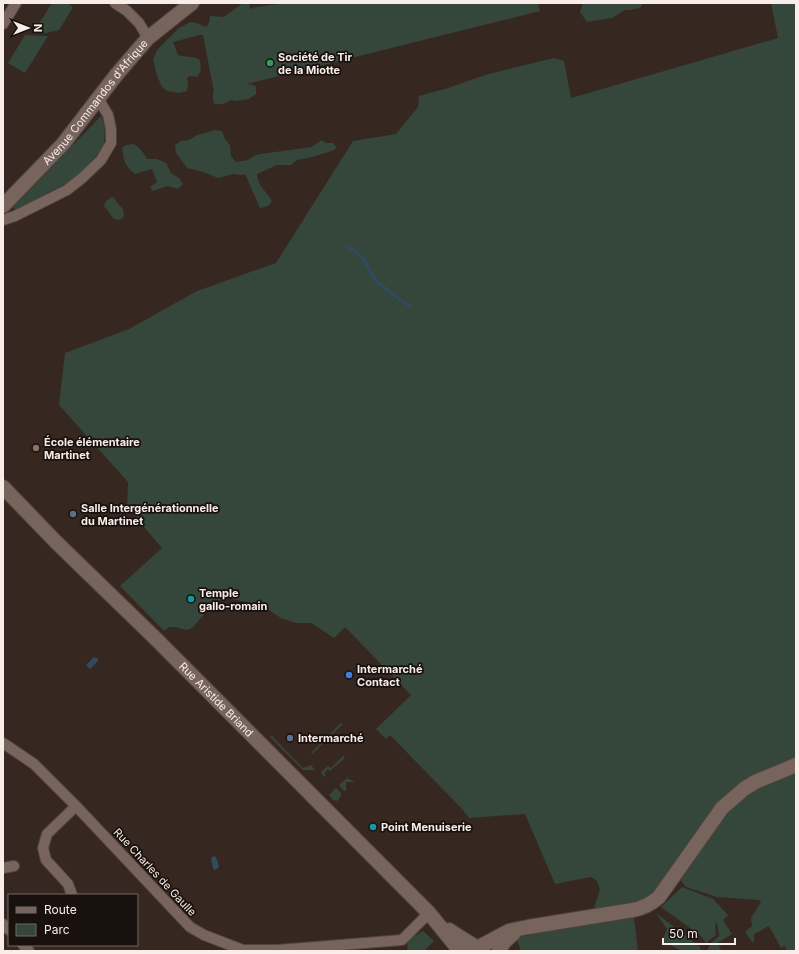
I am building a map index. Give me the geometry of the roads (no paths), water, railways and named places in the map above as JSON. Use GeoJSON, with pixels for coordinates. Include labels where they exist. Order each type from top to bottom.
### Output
{"type":"FeatureCollection","features":[{"type":"Feature","properties":{"kind":"street"},"geometry":{"type":"LineString","coordinates":[[3,24],[16,3]]}},
{"type":"Feature","properties":{"kind":"street"},"geometry":{"type":"LineString","coordinates":[[115,3],[127,11],[139,23],[148,38]]}},
{"type":"Feature","properties":{"kind":"street","name":"Avenue Commandos d'Afrique"},"geometry":{"type":"LineString","coordinates":[[3,206],[63,144],[117,74],[148,38],[192,3]]}},
{"type":"Feature","properties":{"kind":"street"},"geometry":{"type":"LineString","coordinates":[[3,220],[15,216],[67,190],[101,160],[111,143],[111,129],[108,114],[98,98]]}},
{"type":"Feature","properties":{"kind":"street","name":"Rue Aristide Briand"},"geometry":{"type":"LineString","coordinates":[[3,487],[56,542],[157,640],[429,913],[460,951]]}},
{"type":"Feature","properties":{"kind":"street","name":"Rue Charles de Gaulle"},"geometry":{"type":"LineString","coordinates":[[3,742],[34,764],[76,806],[190,927],[204,936],[243,950],[278,950],[402,940]]}},
{"type":"Feature","properties":{"kind":"street"},"geometry":{"type":"LineString","coordinates":[[480,949],[509,932],[528,927],[633,910],[652,904],[659,897],[722,808],[744,789],[756,782],[796,765]]}},
{"type":"Feature","properties":{"kind":"street"},"geometry":{"type":"LineString","coordinates":[[72,894],[68,884],[46,860],[43,848],[47,834],[76,806]]}},
{"type":"Feature","properties":{"kind":"street"},"geometry":{"type":"LineString","coordinates":[[3,868],[14,866]]}},
{"type":"Feature","properties":{"kind":"street"},"geometry":{"type":"LineString","coordinates":[[402,951],[402,940],[429,913]]}},
{"type":"Feature","properties":{"kind":"street","name":"Rue Aristide Briand"},"geometry":{"type":"LineString","coordinates":[[429,913],[455,934],[480,949]]}},
{"type":"Feature","properties":{"kind":"street"},"geometry":{"type":"LineString","coordinates":[[499,951],[504,942],[518,930]]}},
{"type":"Feature","properties":{"kind":"water"},"geometry":{"type":"Polygon","coordinates":[[[94,657],[98,659],[98,661],[90,669],[86,665],[94,657]]]}},
{"type":"Feature","properties":{"kind":"water"},"geometry":{"type":"Polygon","coordinates":[[[213,856],[216,857],[219,866],[215,870],[211,859],[213,856]]]}},
{"type":"Feature","properties":{"kind":"waterway"},"geometry":{"type":"LineString","coordinates":[[349,247],[364,259],[375,280],[411,307]]}},
{"type":"Feature","properties":{"kind":"place","name":"Société de Tir de la Miotte"},"geometry":{"type":"Point","coordinates":[270,63]}},
{"type":"Feature","properties":{"kind":"place","name":"École élémentaire Martinet"},"geometry":{"type":"Point","coordinates":[36,448]}},
{"type":"Feature","properties":{"kind":"place","name":"Salle Intergénérationnelle du Martinet"},"geometry":{"type":"Point","coordinates":[73,514]}},
{"type":"Feature","properties":{"kind":"place","name":"Temple gallo-romain"},"geometry":{"type":"Point","coordinates":[191,599]}},
{"type":"Feature","properties":{"kind":"place","name":"Intermarché Contact"},"geometry":{"type":"Point","coordinates":[349,675]}},
{"type":"Feature","properties":{"kind":"place","name":"Intermarché"},"geometry":{"type":"Point","coordinates":[290,738]}},
{"type":"Feature","properties":{"kind":"place","name":"Point Menuiserie"},"geometry":{"type":"Point","coordinates":[373,827]}}]}
